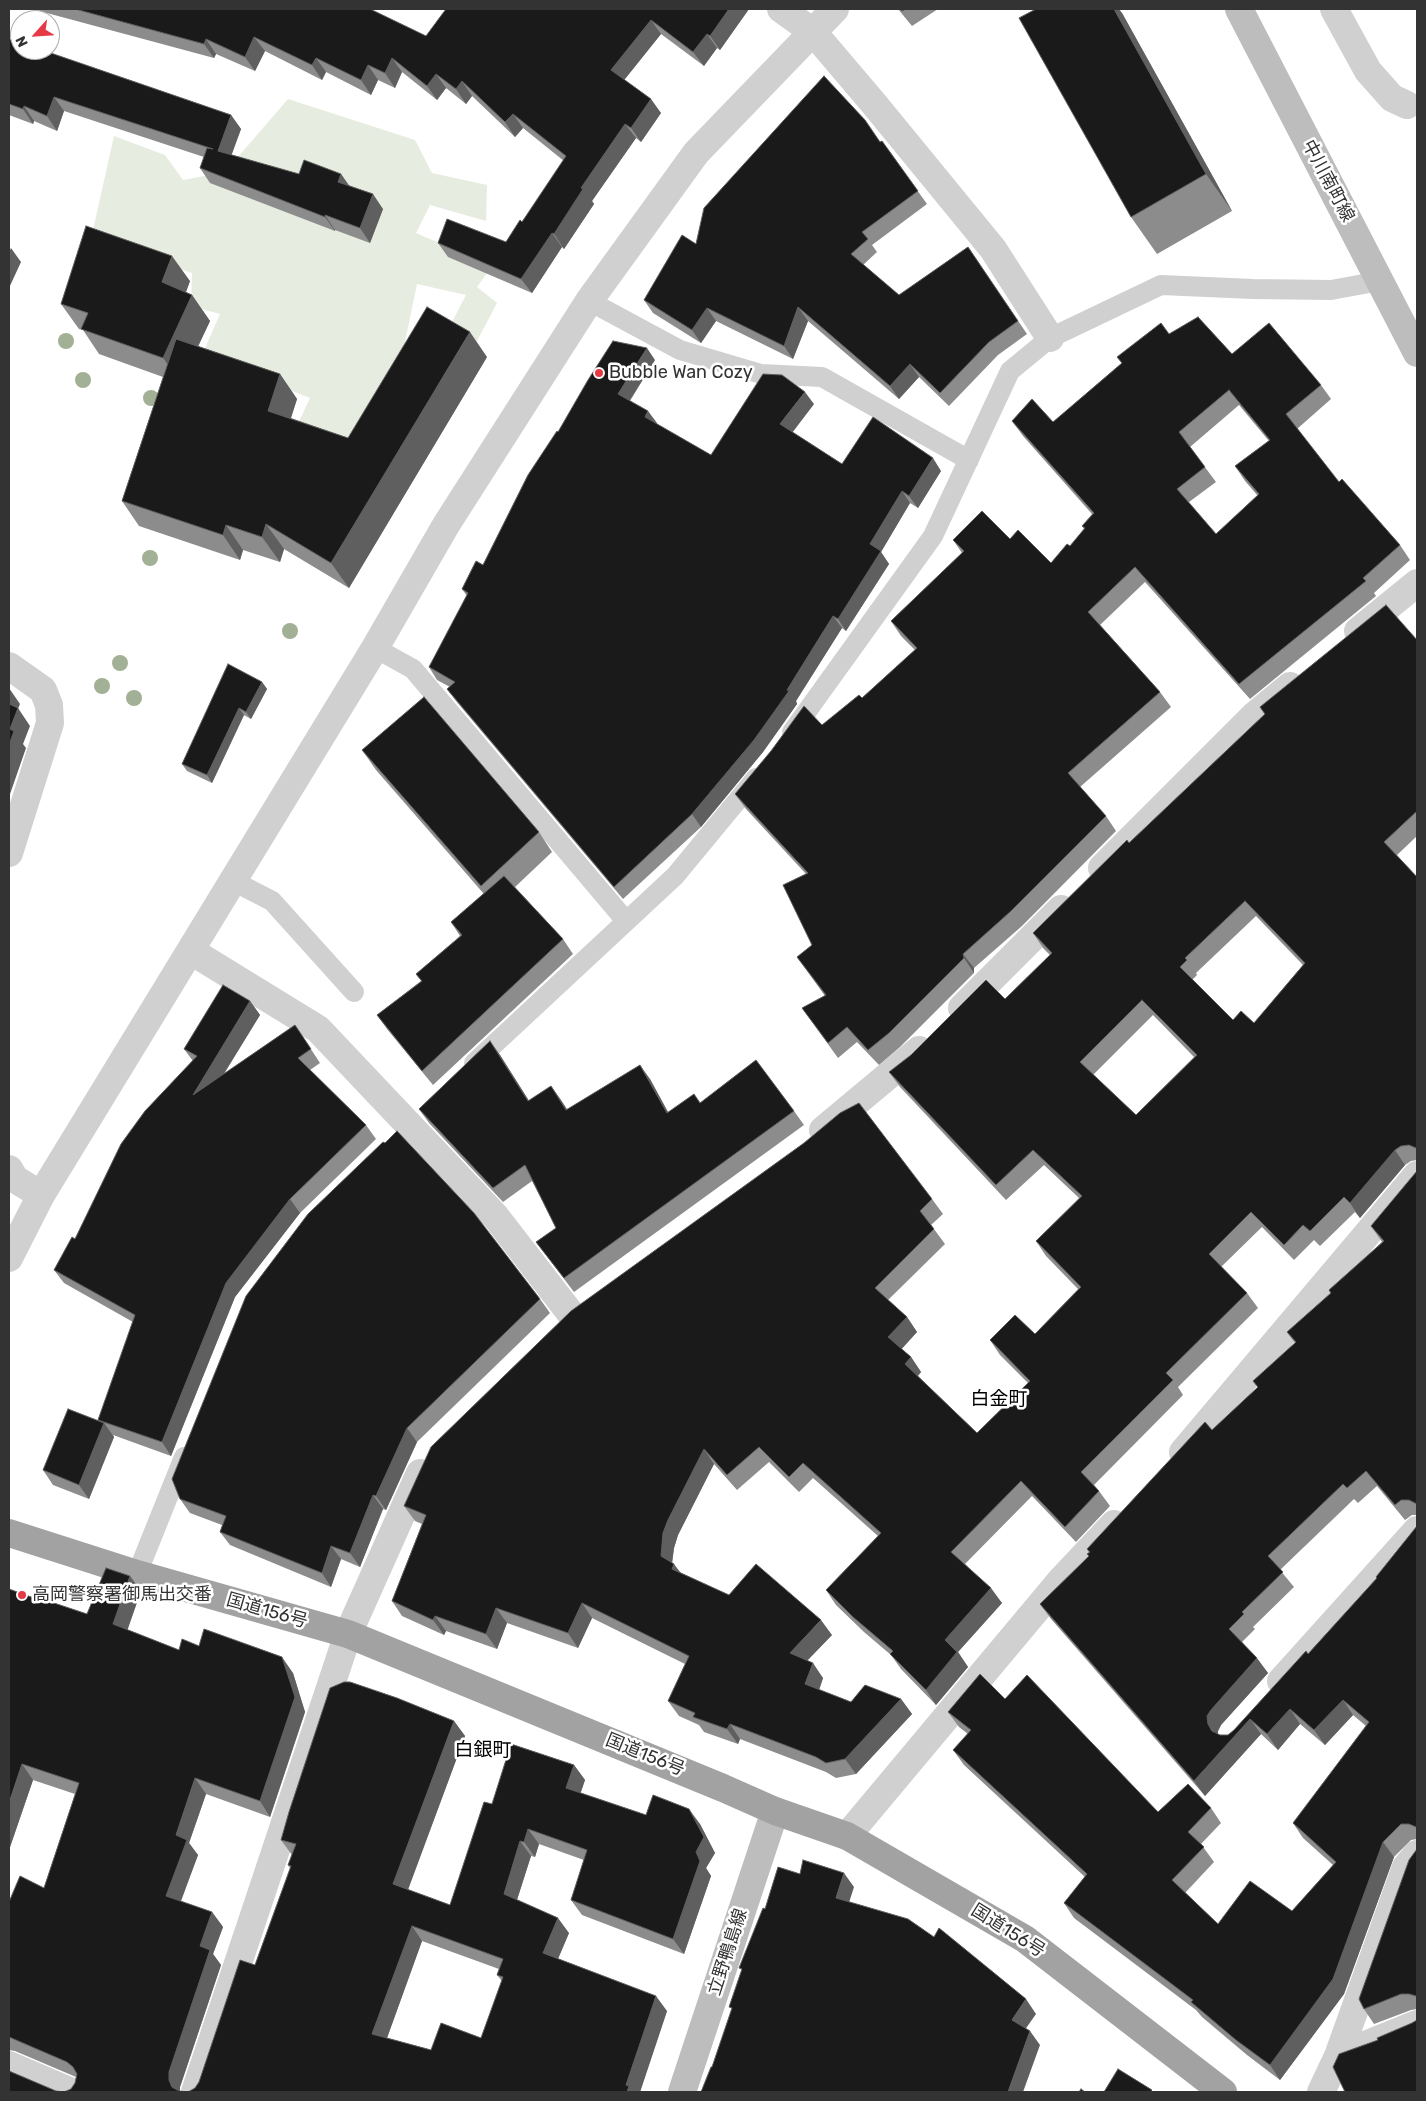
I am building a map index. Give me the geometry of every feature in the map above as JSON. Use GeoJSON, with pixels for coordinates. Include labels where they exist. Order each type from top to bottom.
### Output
{"type":"FeatureCollection","features":[{"type":"Feature","properties":{"kind":"highway","name":"国道156号"},"geometry":{"type":"LineString","coordinates":[[9,1533],[137,1574],[348,1634],[724,1788],[775,1812],[847,1836],[1026,1939],[1223,2092]]}},
{"type":"Feature","properties":{"kind":"main road","name":"中川南町線"},"geometry":{"type":"LineString","coordinates":[[1239,9],[1417,353]]}},
{"type":"Feature","properties":{"kind":"main road","name":"立野鴨島線"},"geometry":{"type":"LineString","coordinates":[[682,2092],[775,1812]]}},
{"type":"Feature","properties":{"kind":"street"},"geometry":{"type":"LineString","coordinates":[[781,9],[813,32],[993,249],[1050,338]]}},
{"type":"Feature","properties":{"kind":"street"},"geometry":{"type":"LineString","coordinates":[[9,1258],[42,1194],[375,648],[446,525],[589,301],[696,153],[835,9]]}},
{"type":"Feature","properties":{"kind":"street"},"geometry":{"type":"LineString","coordinates":[[1334,9],[1368,71],[1392,98],[1407,105]]}},
{"type":"Feature","properties":{"kind":"street"},"geometry":{"type":"LineString","coordinates":[[1341,645],[1417,583]]}},
{"type":"Feature","properties":{"kind":"street"},"geometry":{"type":"LineString","coordinates":[[9,666],[43,690],[49,705],[50,724],[9,853]]}},
{"type":"Feature","properties":{"kind":"street"},"geometry":{"type":"LineString","coordinates":[[805,1145],[910,1059],[1256,714],[1310,670]]}},
{"type":"Feature","properties":{"kind":"street"},"geometry":{"type":"LineString","coordinates":[[191,952],[318,1029],[496,1217],[564,1321],[594,1298]]}},
{"type":"Feature","properties":{"kind":"street"},"geometry":{"type":"LineString","coordinates":[[9,1169],[15,1178],[42,1194]]}},
{"type":"Feature","properties":{"kind":"street"},"geometry":{"type":"LineString","coordinates":[[1169,1466],[1196,1438],[1417,1175]]}},
{"type":"Feature","properties":{"kind":"street"},"geometry":{"type":"LineString","coordinates":[[195,2092],[348,1634],[428,1453]]}},
{"type":"Feature","properties":{"kind":"street"},"geometry":{"type":"LineString","coordinates":[[847,1836],[1062,1579],[1129,1508]]}},
{"type":"Feature","properties":{"kind":"street"},"geometry":{"type":"LineString","coordinates":[[1266,1698],[1417,1530]]}},
{"type":"Feature","properties":{"kind":"street"},"geometry":{"type":"LineString","coordinates":[[1321,2092],[1338,2056],[1406,1867],[1417,1854]]}},
{"type":"Feature","properties":{"kind":"street"},"geometry":{"type":"LineString","coordinates":[[1338,2056],[1417,2024]]}},
{"type":"Feature","properties":{"kind":"street"},"geometry":{"type":"LineString","coordinates":[[9,2065],[72,2092]]}},
{"type":"Feature","properties":{"kind":"lane"},"geometry":{"type":"LineString","coordinates":[[784,743],[933,536],[1010,371],[1050,338],[1161,285],[1331,290],[1380,281]]}},
{"type":"Feature","properties":{"kind":"lane"},"geometry":{"type":"LineString","coordinates":[[589,301],[680,350],[761,374],[822,377],[969,460]]}},
{"type":"Feature","properties":{"kind":"lane"},"geometry":{"type":"LineString","coordinates":[[375,648],[413,669],[626,921]]}},
{"type":"Feature","properties":{"kind":"lane"},"geometry":{"type":"LineString","coordinates":[[459,1077],[675,876],[766,766]]}},
{"type":"Feature","properties":{"kind":"lane"},"geometry":{"type":"LineString","coordinates":[[233,881],[272,901],[354,992]]}},
{"type":"Feature","properties":{"kind":"lane"},"geometry":{"type":"LineString","coordinates":[[137,1574],[191,1438]]}},
{"type":"Feature","properties":{"kind":"shaded area"},"geometry":{"type":"Polygon","coordinates":[[[288,99],[415,140],[432,173],[487,185],[486,221],[430,205],[416,233],[492,266],[477,287],[497,303],[477,341],[451,324],[466,295],[417,284],[397,380],[356,453],[296,428],[310,398],[202,355],[220,314],[191,306],[192,273],[91,239],[114,136],[165,155],[183,180],[225,172],[288,99]]]}},
{"type":"Feature","properties":{"kind":"building"},"geometry":{"type":"Polygon","coordinates":[[[75,9],[370,9],[426,36],[446,9],[729,9],[710,36],[707,34],[693,52],[651,20],[611,70],[651,99],[631,128],[625,124],[581,188],[583,189],[554,234],[552,233],[521,279],[438,243],[447,219],[506,242],[520,220],[522,222],[566,156],[513,114],[505,122],[462,81],[456,89],[436,74],[427,86],[392,58],[385,73],[368,65],[361,80],[316,58],[312,65],[254,37],[245,57],[206,39],[204,44],[75,9]]]}},
{"type":"Feature","properties":{"kind":"building"},"geometry":{"type":"Polygon","coordinates":[[[1036,9],[1114,9],[1206,174],[1131,217],[1019,18],[1036,9]]]}},
{"type":"Feature","properties":{"kind":"building"},"geometry":{"type":"Polygon","coordinates":[[[9,39],[10,60],[60,60],[60,56],[231,115],[218,151],[299,174],[304,160],[341,174],[338,182],[373,194],[360,228],[325,215],[325,217],[200,168],[207,148],[213,149],[54,97],[47,116],[24,106],[23,109],[9,104],[9,39]]]}},
{"type":"Feature","properties":{"kind":"building"},"geometry":{"type":"Polygon","coordinates":[[[824,76],[865,120],[918,191],[862,232],[868,239],[851,254],[899,295],[968,247],[1018,321],[989,342],[940,393],[910,364],[890,386],[798,307],[784,346],[707,308],[692,330],[644,300],[682,235],[696,244],[704,208],[824,76]]]}},
{"type":"Feature","properties":{"kind":"building"},"geometry":{"type":"Polygon","coordinates":[[[86,226],[172,256],[162,282],[192,295],[163,358],[81,329],[88,313],[61,304],[86,226]]]}},
{"type":"Feature","properties":{"kind":"building"},"geometry":{"type":"Polygon","coordinates":[[[427,307],[470,332],[331,563],[266,524],[262,537],[226,525],[223,535],[122,501],[176,339],[280,374],[268,411],[348,438],[427,307]]]}},
{"type":"Feature","properties":{"kind":"building"},"geometry":{"type":"Polygon","coordinates":[[[1198,317],[1232,354],[1269,323],[1321,385],[1286,414],[1339,482],[1342,479],[1400,545],[1363,578],[1366,581],[1239,684],[1135,567],[1088,612],[1160,692],[1068,773],[1106,816],[1011,911],[963,954],[964,958],[889,1033],[868,1050],[847,1027],[828,1043],[802,1008],[826,995],[797,957],[812,945],[783,885],[808,873],[735,794],[771,751],[804,706],[822,725],[859,695],[862,698],[917,648],[891,621],[964,551],[953,540],[982,511],[1010,539],[1018,530],[1051,563],[1067,544],[1070,546],[1085,528],[1082,526],[1094,513],[1012,421],[1032,399],[1053,422],[1122,363],[1117,357],[1161,323],[1169,334],[1198,317]],[[1229,390],[1179,432],[1205,467],[1177,489],[1216,534],[1259,494],[1235,466],[1270,440],[1229,390]]]}},
{"type":"Feature","properties":{"kind":"building"},"geometry":{"type":"Polygon","coordinates":[[[613,341],[647,348],[618,394],[648,411],[645,417],[711,455],[763,374],[782,375],[805,392],[780,424],[842,464],[873,417],[933,458],[909,496],[902,491],[870,544],[881,551],[838,619],[833,616],[787,690],[789,691],[754,740],[692,814],[614,887],[447,689],[455,682],[429,667],[468,593],[462,589],[476,561],[483,565],[528,475],[558,432],[613,341]]]}},
{"type":"Feature","properties":{"kind":"building"},"geometry":{"type":"Polygon","coordinates":[[[1386,605],[1417,640],[1417,811],[1384,842],[1417,877],[1417,1149],[1409,1145],[1401,1146],[1395,1150],[1350,1203],[1344,1197],[1310,1231],[1303,1225],[1284,1245],[1251,1212],[1209,1254],[1247,1293],[1166,1373],[1173,1380],[1081,1472],[1099,1491],[1065,1527],[1021,1481],[951,1552],[991,1588],[945,1640],[957,1652],[926,1690],[890,1654],[893,1651],[853,1617],[826,1590],[881,1533],[803,1463],[789,1477],[759,1447],[727,1475],[704,1449],[668,1520],[663,1533],[661,1556],[674,1564],[672,1569],[729,1595],[756,1564],[821,1620],[790,1653],[813,1663],[805,1684],[851,1702],[865,1685],[901,1699],[845,1759],[826,1763],[816,1757],[730,1724],[727,1729],[693,1717],[695,1713],[668,1701],[689,1656],[582,1603],[568,1633],[496,1608],[486,1634],[435,1616],[433,1620],[392,1601],[426,1515],[404,1506],[431,1447],[571,1311],[804,1143],[840,1113],[859,1103],[932,1199],[920,1211],[934,1229],[875,1288],[907,1317],[888,1337],[911,1357],[905,1364],[977,1433],[1030,1381],[990,1340],[1015,1315],[1035,1334],[1081,1287],[1036,1241],[1082,1196],[1033,1150],[996,1185],[889,1072],[911,1055],[986,980],[1005,999],[1052,953],[1033,933],[1127,840],[1129,843],[1265,714],[1260,707],[1386,605]],[[1245,901],[1185,958],[1187,960],[1180,967],[1233,1020],[1241,1011],[1254,1023],[1305,963],[1245,901]],[[1142,1000],[1080,1062],[1136,1115],[1197,1055],[1142,1000]]]}},
{"type":"Feature","properties":{"kind":"building"},"geometry":{"type":"Polygon","coordinates":[[[228,664],[262,682],[246,712],[239,708],[207,775],[182,764],[228,664]]]}},
{"type":"Feature","properties":{"kind":"building"},"geometry":{"type":"Polygon","coordinates":[[[424,697],[539,832],[481,886],[362,750],[424,697]]]}},
{"type":"Feature","properties":{"kind":"building"},"geometry":{"type":"Polygon","coordinates":[[[9,704],[18,708],[10,729],[14,731],[9,745],[9,704]]]}},
{"type":"Feature","properties":{"kind":"building"},"geometry":{"type":"Polygon","coordinates":[[[504,876],[563,939],[422,1071],[377,1015],[422,981],[416,974],[462,935],[451,922],[504,876]]]}},
{"type":"Feature","properties":{"kind":"building"},"geometry":{"type":"Polygon","coordinates":[[[223,985],[250,1001],[193,1095],[295,1025],[311,1049],[298,1058],[366,1125],[290,1199],[226,1283],[162,1442],[98,1420],[135,1315],[54,1270],[72,1237],[75,1239],[121,1144],[145,1111],[197,1056],[184,1049],[223,985]]]}},
{"type":"Feature","properties":{"kind":"building"},"geometry":{"type":"Polygon","coordinates":[[[490,1041],[528,1101],[551,1086],[566,1110],[640,1065],[667,1113],[694,1094],[700,1103],[756,1060],[794,1111],[564,1278],[536,1242],[556,1228],[525,1165],[493,1188],[419,1109],[490,1041]]]}},
{"type":"Feature","properties":{"kind":"building"},"geometry":{"type":"Polygon","coordinates":[[[397,1131],[474,1213],[540,1299],[407,1428],[376,1496],[373,1495],[350,1553],[331,1546],[322,1573],[220,1532],[226,1516],[180,1499],[172,1479],[246,1296],[308,1214],[383,1142],[385,1143],[397,1131]]]}},
{"type":"Feature","properties":{"kind":"building"},"geometry":{"type":"Polygon","coordinates":[[[1417,1171],[1417,1504],[1409,1500],[1401,1500],[1395,1505],[1366,1471],[1347,1488],[1343,1484],[1268,1556],[1283,1572],[1242,1612],[1244,1614],[1229,1629],[1257,1658],[1207,1716],[1208,1724],[1212,1731],[1220,1735],[1228,1735],[1234,1730],[1306,1651],[1308,1654],[1377,1578],[1417,1526],[1417,1828],[1409,1824],[1401,1824],[1383,1842],[1333,1979],[1270,2065],[1236,2040],[1191,2002],[1193,2000],[1064,1903],[1087,1874],[953,1750],[971,1730],[948,1712],[980,1674],[1005,1699],[1027,1675],[1158,1812],[1188,1784],[1211,1808],[1188,1832],[1204,1847],[1172,1880],[1218,1924],[1250,1881],[1292,1911],[1336,1862],[1293,1823],[1369,1722],[1343,1700],[1314,1730],[1290,1709],[1267,1734],[1250,1719],[1194,1781],[1040,1604],[1089,1556],[1087,1554],[1090,1552],[1087,1549],[1205,1422],[1212,1430],[1258,1387],[1253,1381],[1296,1342],[1287,1332],[1331,1293],[1329,1290],[1384,1241],[1371,1226],[1417,1171]]]}},
{"type":"Feature","properties":{"kind":"building"},"geometry":{"type":"Polygon","coordinates":[[[68,1409],[104,1423],[79,1485],[43,1470],[68,1409]]]}},
{"type":"Feature","properties":{"kind":"building"},"geometry":{"type":"Polygon","coordinates":[[[106,1568],[130,1576],[113,1624],[179,1650],[182,1639],[199,1646],[204,1629],[282,1657],[295,1697],[260,1801],[195,1778],[176,1835],[187,1840],[166,1896],[212,1912],[200,1946],[210,1950],[169,2072],[169,2080],[172,2087],[179,2091],[188,2092],[64,2092],[71,2089],[75,2083],[77,2074],[73,2067],[67,2062],[9,2037],[9,1902],[20,1876],[44,1888],[79,1783],[22,1764],[9,1803],[9,1589],[87,1614],[106,1568]]]}},
{"type":"Feature","properties":{"kind":"building"},"geometry":{"type":"Polygon","coordinates":[[[344,1682],[350,1682],[397,1698],[454,1721],[393,1884],[450,1905],[484,1802],[492,1804],[511,1744],[574,1765],[566,1788],[646,1815],[653,1795],[689,1809],[704,1837],[696,1852],[700,1861],[673,1939],[571,1900],[587,1850],[528,1829],[524,1842],[520,1841],[504,1894],[558,1918],[543,1953],[656,1996],[626,2085],[629,2086],[627,2092],[188,2092],[195,2088],[199,2082],[240,1960],[255,1965],[291,1866],[288,1865],[296,1844],[281,1840],[330,1688],[344,1682]],[[412,1926],[372,2034],[431,2050],[441,2023],[481,2038],[503,1977],[497,1975],[503,1959],[412,1926]]]}},
{"type":"Feature","properties":{"kind":"building"},"geometry":{"type":"Polygon","coordinates":[[[1417,1849],[1417,1998],[1409,1994],[1401,1994],[1364,2009],[1359,1999],[1409,1860],[1417,1849]]]}},
{"type":"Feature","properties":{"kind":"building"},"geometry":{"type":"Polygon","coordinates":[[[803,1860],[844,1873],[836,1898],[908,1919],[934,1937],[939,1928],[1026,1999],[1012,2020],[1030,2031],[1008,2092],[701,2092],[712,2067],[732,2008],[729,2007],[742,1969],[739,1968],[763,1908],[765,1909],[778,1867],[800,1874],[803,1860]]]}},
{"type":"Feature","properties":{"kind":"building"},"geometry":{"type":"Polygon","coordinates":[[[1417,2020],[1417,2092],[1345,2092],[1333,2067],[1339,2054],[1378,2040],[1377,2038],[1417,2020]]]}},
{"type":"Feature","properties":{"kind":"building"},"geometry":{"type":"Polygon","coordinates":[[[1118,2069],[1152,2090],[1150,2092],[1104,2092],[1118,2069]]]}},
{"type":"Feature","properties":{"kind":"building"},"geometry":{"type":"Polygon","coordinates":[[[9,2071],[56,2091],[64,2092],[9,2092],[9,2071]]]}},
{"type":"Feature","properties":{"kind":"place","name":"Bubble Wan Cozy"},"geometry":{"type":"Point","coordinates":[599,373]}},
{"type":"Feature","properties":{"kind":"place","name":"高岡警察署御馬出交番"},"geometry":{"type":"Point","coordinates":[22,1595]}},
{"type":"Feature","properties":{"kind":"district","name":"白金町"},"geometry":{"type":"Point","coordinates":[999,1400]}},
{"type":"Feature","properties":{"kind":"district","name":"白銀町"},"geometry":{"type":"Point","coordinates":[483,1751]}}]}
